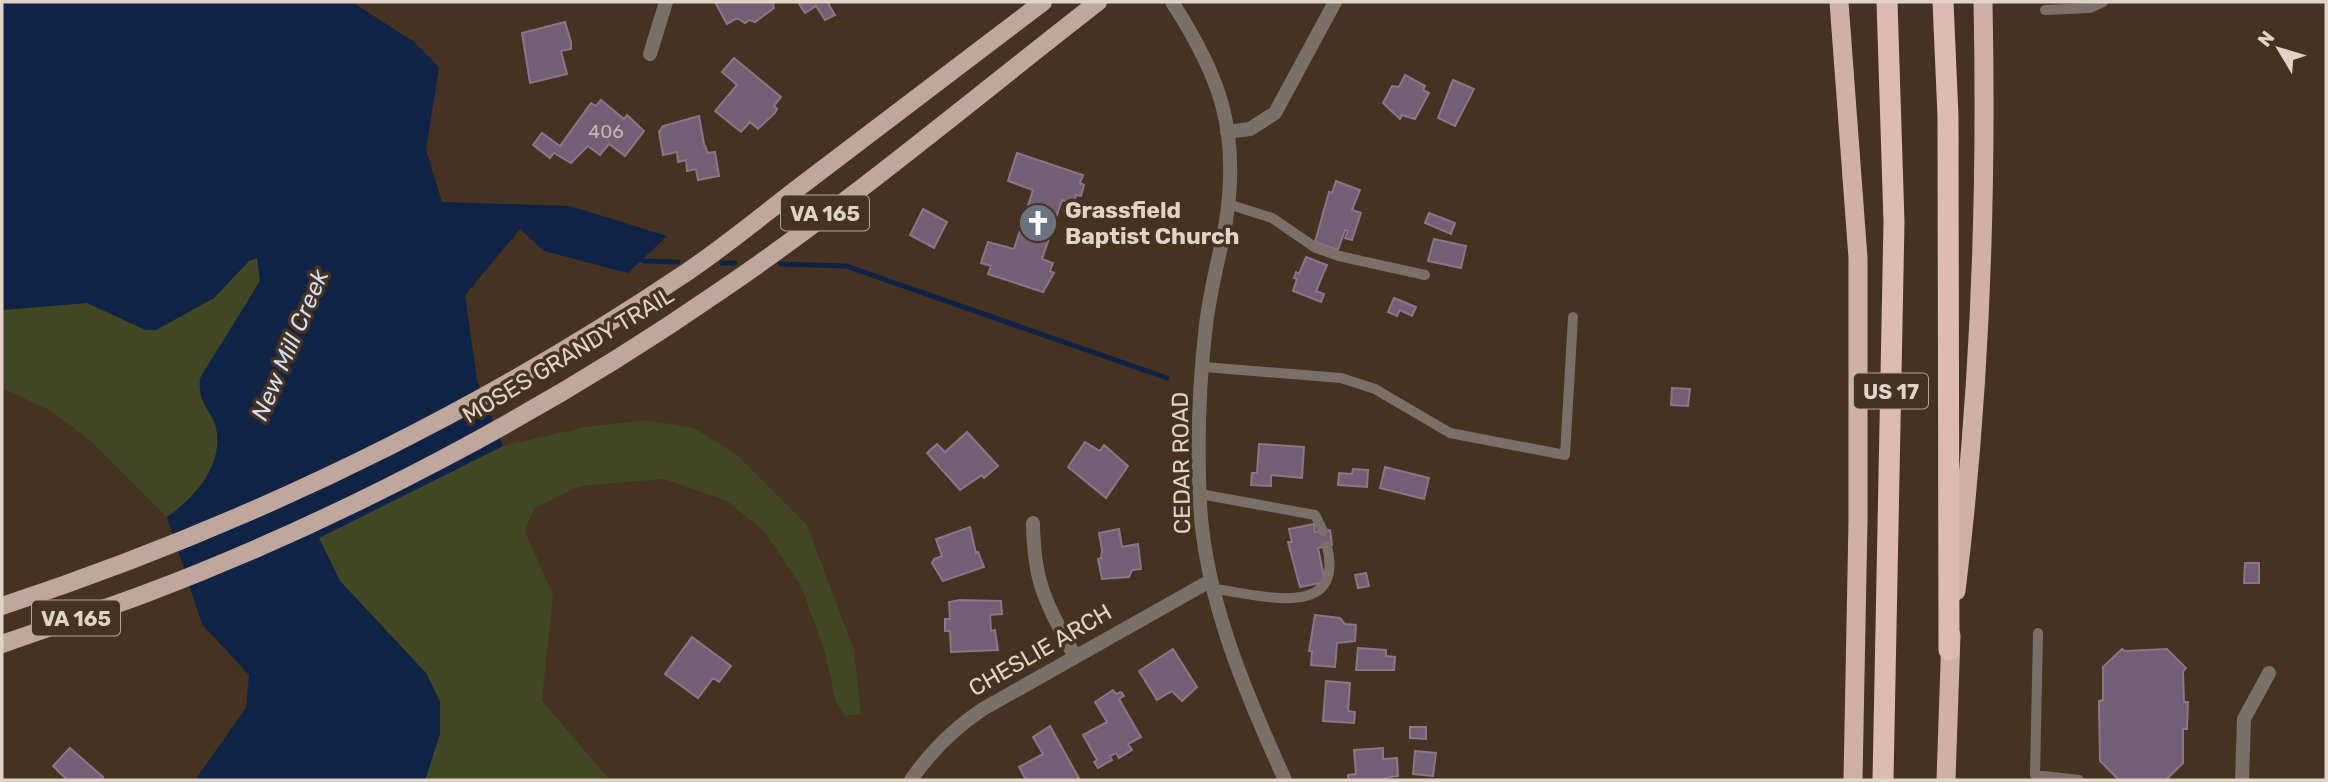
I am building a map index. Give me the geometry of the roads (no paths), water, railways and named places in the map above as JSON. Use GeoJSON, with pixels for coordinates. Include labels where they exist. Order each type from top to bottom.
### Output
{"type":"FeatureCollection","features":[{"type":"Feature","properties":{"kind":"highway"},"geometry":{"type":"LineString","coordinates":[[1839,2],[1858,258],[1858,521],[1853,780]]}},
{"type":"Feature","properties":{"kind":"highway","name":"US 17"},"geometry":{"type":"LineString","coordinates":[[1883,780],[1894,222],[1887,2]]}},
{"type":"Feature","properties":{"kind":"highway","name":"US 17"},"geometry":{"type":"LineString","coordinates":[[1943,2],[1948,117],[1949,650],[1946,780]]}},
{"type":"Feature","properties":{"kind":"highway"},"geometry":{"type":"LineString","coordinates":[[1949,650],[1961,554],[1976,340],[1985,98],[1983,2]]}},
{"type":"Feature","properties":{"kind":"main road","name":"MOSES GRANDY TRAIL"},"geometry":{"type":"LineString","coordinates":[[2,606],[138,559],[312,485],[378,453],[527,370],[687,272],[1043,2]]}},
{"type":"Feature","properties":{"kind":"main road","name":"MOSES GRANDY TRAIL"},"geometry":{"type":"LineString","coordinates":[[2,644],[150,592],[400,480],[540,405],[720,292],[1097,2]]}},
{"type":"Feature","properties":{"kind":"street"},"geometry":{"type":"LineString","coordinates":[[650,54],[666,2]]}},
{"type":"Feature","properties":{"kind":"street","name":"CEDAR ROAD"},"geometry":{"type":"LineString","coordinates":[[1172,2],[1209,62],[1224,109],[1227,132],[1228,204],[1206,324],[1204,367],[1200,494],[1212,585],[1255,707],[1285,780]]}},
{"type":"Feature","properties":{"kind":"street"},"geometry":{"type":"LineString","coordinates":[[1227,132],[1250,129],[1275,113],[1335,2]]}},
{"type":"Feature","properties":{"kind":"street"},"geometry":{"type":"LineString","coordinates":[[1033,523],[1036,576],[1042,595],[1074,655]]}},
{"type":"Feature","properties":{"kind":"street","name":"CHESLIE ARCH"},"geometry":{"type":"LineString","coordinates":[[911,780],[925,760],[955,728],[1074,655],[1212,585]]}},
{"type":"Feature","properties":{"kind":"street"},"geometry":{"type":"LineString","coordinates":[[2242,780],[2244,719],[2269,673]]}},
{"type":"Feature","properties":{"kind":"lane"},"geometry":{"type":"LineString","coordinates":[[2045,10],[2090,8],[2103,2]]}},
{"type":"Feature","properties":{"kind":"lane"},"geometry":{"type":"LineString","coordinates":[[1228,204],[1272,218],[1316,248],[1339,256],[1425,275]]}},
{"type":"Feature","properties":{"kind":"lane"},"geometry":{"type":"LineString","coordinates":[[1204,367],[1341,378],[1375,389],[1450,433],[1565,455],[1573,317]]}},
{"type":"Feature","properties":{"kind":"lane"},"geometry":{"type":"LineString","coordinates":[[1200,494],[1315,515],[1323,531]]}},
{"type":"Feature","properties":{"kind":"lane"},"geometry":{"type":"LineString","coordinates":[[1212,585],[1287,598],[1308,597],[1322,591],[1329,583],[1331,562],[1327,546]]}},
{"type":"Feature","properties":{"kind":"lane"},"geometry":{"type":"LineString","coordinates":[[2038,633],[2035,775],[2079,780]]}},
{"type":"Feature","properties":{"kind":"water","name":"New Mill Creek"},"geometry":{"type":"Polygon","coordinates":[[[2,2],[352,2],[414,42],[439,67],[426,150],[442,202],[570,206],[667,236],[628,273],[544,251],[520,229],[465,295],[477,380],[503,446],[319,538],[340,581],[426,673],[440,702],[440,734],[425,780],[195,780],[246,708],[249,675],[202,624],[167,517],[195,492],[215,459],[216,426],[201,396],[200,378],[260,281],[257,258],[249,261],[214,298],[156,330],[146,330],[87,303],[2,310],[2,2]]]}},
{"type":"Feature","properties":{"kind":"waterway"},"geometry":{"type":"LineString","coordinates":[[635,257],[644,261],[678,262]]}},
{"type":"Feature","properties":{"kind":"waterway"},"geometry":{"type":"LineString","coordinates":[[722,263],[735,263]]}},
{"type":"Feature","properties":{"kind":"waterway"},"geometry":{"type":"LineString","coordinates":[[780,264],[846,266],[1167,378]]}},
{"type":"Feature","properties":{"kind":"place","name":"Grassfield Baptist Church"},"geometry":{"type":"Point","coordinates":[1038,223]}}]}
